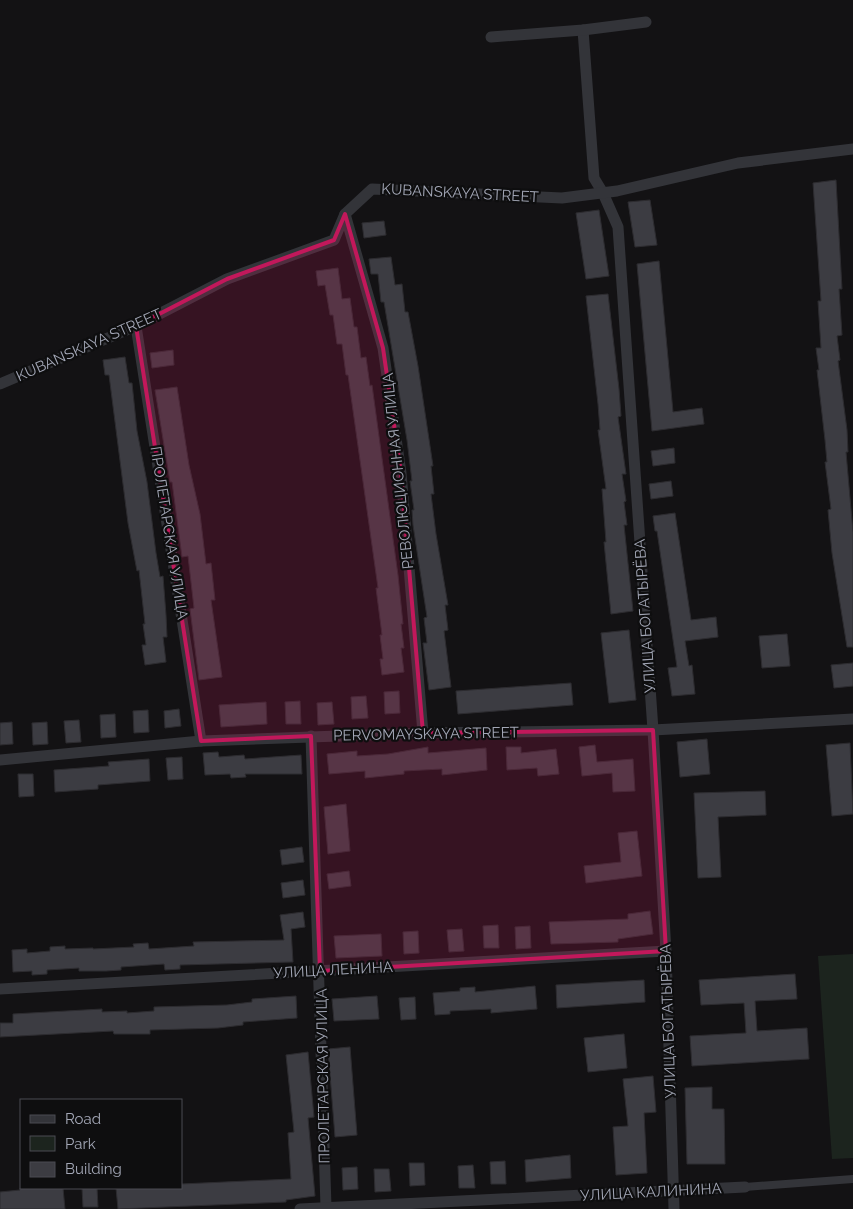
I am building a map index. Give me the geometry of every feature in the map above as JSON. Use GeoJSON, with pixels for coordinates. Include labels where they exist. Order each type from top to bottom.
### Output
{"type":"FeatureCollection","features":[{"type":"Feature","properties":{"kind":"street"},"geometry":{"type":"LineString","coordinates":[[491,37],[583,30],[646,22]]}},
{"type":"Feature","properties":{"kind":"street","name":"УЛИЦА БОГАТЫРЁВА"},"geometry":{"type":"LineString","coordinates":[[583,30],[594,178],[618,227],[654,730],[666,951],[674,1209]]}},
{"type":"Feature","properties":{"kind":"street","name":"KUBANSKAYA STREET"},"geometry":{"type":"LineString","coordinates":[[0,384],[136,326],[227,279],[334,240],[345,214],[372,189],[562,198],[603,193],[738,164],[853,149]]}},
{"type":"Feature","properties":{"kind":"street","name":"РЕВОЛЮЦИОННАЯ УЛИЦА"},"geometry":{"type":"LineString","coordinates":[[345,214],[383,348],[401,473],[423,733]]}},
{"type":"Feature","properties":{"kind":"street","name":"ПРОЛЕТАРСКАЯ УЛИЦА"},"geometry":{"type":"LineString","coordinates":[[136,326],[201,741]]}},
{"type":"Feature","properties":{"kind":"street","name":"PERVOMAYSKAYA STREET"},"geometry":{"type":"LineString","coordinates":[[0,760],[201,741],[423,733],[654,730],[853,719]]}},
{"type":"Feature","properties":{"kind":"street","name":"ПРОЛЕТАРСКАЯ УЛИЦА"},"geometry":{"type":"LineString","coordinates":[[311,736],[320,971],[326,1207]]}},
{"type":"Feature","properties":{"kind":"street","name":"УЛИЦА ЛЕНИНА"},"geometry":{"type":"LineString","coordinates":[[0,989],[666,951]]}},
{"type":"Feature","properties":{"kind":"street","name":"УЛИЦА КАЛИНИНА"},"geometry":{"type":"LineString","coordinates":[[300,1209],[447,1205],[853,1179]]}},
{"type":"Feature","properties":{"kind":"highlighted area"},"geometry":{"type":"Polygon","coordinates":[[[345,214],[383,348],[401,473],[423,733],[653,730],[666,951],[320,971],[311,736],[201,741],[136,326],[227,279],[334,240],[345,214]]]}},
{"type":"Feature","properties":{"kind":"green space"},"geometry":{"type":"Polygon","coordinates":[[[853,954],[853,1158],[832,1159],[818,956],[853,954]]]}},
{"type":"Feature","properties":{"kind":"building"},"geometry":{"type":"Polygon","coordinates":[[[836,180],[842,289],[839,289],[842,335],[837,336],[840,360],[838,361],[847,430],[848,452],[846,452],[853,532],[853,647],[847,647],[832,553],[828,510],[831,509],[825,462],[827,462],[816,348],[821,348],[818,301],[821,301],[813,183],[836,180]]]}},
{"type":"Feature","properties":{"kind":"building"},"geometry":{"type":"Polygon","coordinates":[[[650,200],[657,245],[635,247],[628,202],[650,200]]]}},
{"type":"Feature","properties":{"kind":"building"},"geometry":{"type":"Polygon","coordinates":[[[599,210],[609,276],[586,279],[576,213],[599,210]]]}},
{"type":"Feature","properties":{"kind":"building"},"geometry":{"type":"Polygon","coordinates":[[[384,221],[386,235],[364,238],[362,223],[384,221]]]}},
{"type":"Feature","properties":{"kind":"building"},"geometry":{"type":"Polygon","coordinates":[[[391,257],[395,285],[402,284],[405,312],[408,312],[418,366],[433,466],[431,466],[434,494],[431,494],[436,534],[448,605],[445,605],[448,630],[444,631],[451,687],[429,690],[423,643],[427,643],[424,618],[427,617],[413,525],[412,510],[414,510],[410,481],[412,481],[407,440],[384,302],[381,302],[378,274],[371,274],[369,259],[391,257]]]}},
{"type":"Feature","properties":{"kind":"building"},"geometry":{"type":"Polygon","coordinates":[[[659,261],[673,412],[702,408],[704,424],[652,431],[637,264],[659,261]]]}},
{"type":"Feature","properties":{"kind":"building"},"geometry":{"type":"Polygon","coordinates":[[[338,268],[342,299],[350,298],[354,327],[357,327],[361,358],[366,357],[370,386],[372,385],[398,575],[403,624],[401,624],[404,648],[401,648],[404,672],[382,675],[380,659],[383,659],[380,635],[382,635],[376,588],[378,588],[348,375],[346,375],[342,344],[337,344],[333,315],[330,315],[325,285],[318,286],[316,271],[338,268]]]}},
{"type":"Feature","properties":{"kind":"building"},"geometry":{"type":"Polygon","coordinates":[[[608,294],[619,389],[621,416],[618,417],[626,474],[622,474],[627,525],[624,525],[633,611],[611,614],[604,542],[606,542],[602,489],[606,489],[598,430],[600,430],[598,404],[586,296],[608,294]]]}},
{"type":"Feature","properties":{"kind":"building"},"geometry":{"type":"Polygon","coordinates":[[[173,350],[174,365],[152,368],[150,353],[173,350]]]}},
{"type":"Feature","properties":{"kind":"building"},"geometry":{"type":"Polygon","coordinates":[[[125,357],[129,383],[132,383],[137,431],[147,482],[160,577],[163,576],[166,615],[167,637],[163,637],[166,662],[145,665],[142,645],[146,645],[143,624],[145,624],[139,570],[137,571],[128,523],[109,375],[105,375],[103,360],[125,357]]]}},
{"type":"Feature","properties":{"kind":"building"},"geometry":{"type":"Polygon","coordinates":[[[177,387],[189,465],[200,514],[206,564],[211,563],[215,600],[211,600],[222,677],[199,680],[190,609],[194,608],[188,556],[182,557],[172,482],[170,482],[155,390],[177,387]]]}},
{"type":"Feature","properties":{"kind":"building"},"geometry":{"type":"Polygon","coordinates":[[[674,448],[675,463],[653,466],[651,451],[674,448]]]}},
{"type":"Feature","properties":{"kind":"building"},"geometry":{"type":"Polygon","coordinates":[[[671,481],[673,496],[651,499],[649,484],[671,481]]]}},
{"type":"Feature","properties":{"kind":"building"},"geometry":{"type":"Polygon","coordinates":[[[675,513],[691,620],[716,617],[718,637],[685,641],[689,666],[692,665],[695,694],[672,696],[668,668],[677,667],[657,531],[655,531],[653,516],[675,513]]]}},
{"type":"Feature","properties":{"kind":"building"},"geometry":{"type":"Polygon","coordinates":[[[629,630],[636,700],[609,703],[601,633],[629,630]]]}},
{"type":"Feature","properties":{"kind":"building"},"geometry":{"type":"Polygon","coordinates":[[[787,634],[790,666],[762,668],[759,636],[787,634]]]}},
{"type":"Feature","properties":{"kind":"building"},"geometry":{"type":"Polygon","coordinates":[[[853,663],[853,686],[834,688],[831,665],[853,663]]]}},
{"type":"Feature","properties":{"kind":"building"},"geometry":{"type":"Polygon","coordinates":[[[571,683],[573,705],[458,714],[456,691],[571,683]]]}},
{"type":"Feature","properties":{"kind":"building"},"geometry":{"type":"Polygon","coordinates":[[[399,691],[400,713],[385,714],[384,692],[399,691]]]}},
{"type":"Feature","properties":{"kind":"building"},"geometry":{"type":"Polygon","coordinates":[[[366,696],[368,718],[352,719],[351,697],[366,696]]]}},
{"type":"Feature","properties":{"kind":"building"},"geometry":{"type":"Polygon","coordinates":[[[300,701],[301,724],[286,724],[285,702],[300,701]]]}},
{"type":"Feature","properties":{"kind":"building"},"geometry":{"type":"Polygon","coordinates":[[[266,702],[267,724],[221,727],[219,705],[266,702]]]}},
{"type":"Feature","properties":{"kind":"building"},"geometry":{"type":"Polygon","coordinates":[[[332,702],[334,724],[318,725],[317,703],[332,702]]]}},
{"type":"Feature","properties":{"kind":"building"},"geometry":{"type":"Polygon","coordinates":[[[179,709],[181,726],[165,728],[164,711],[179,709]]]}},
{"type":"Feature","properties":{"kind":"building"},"geometry":{"type":"Polygon","coordinates":[[[148,710],[149,732],[134,733],[133,711],[148,710]]]}},
{"type":"Feature","properties":{"kind":"building"},"geometry":{"type":"Polygon","coordinates":[[[115,714],[116,737],[101,738],[100,715],[115,714]]]}},
{"type":"Feature","properties":{"kind":"building"},"geometry":{"type":"Polygon","coordinates":[[[79,720],[81,742],[66,743],[64,721],[79,720]]]}},
{"type":"Feature","properties":{"kind":"building"},"geometry":{"type":"Polygon","coordinates":[[[12,722],[13,744],[0,745],[0,723],[12,722]]]}},
{"type":"Feature","properties":{"kind":"building"},"geometry":{"type":"Polygon","coordinates":[[[47,722],[48,744],[33,745],[32,723],[47,722]]]}},
{"type":"Feature","properties":{"kind":"building"},"geometry":{"type":"Polygon","coordinates":[[[707,739],[710,774],[680,777],[677,742],[707,739]]]}},
{"type":"Feature","properties":{"kind":"building"},"geometry":{"type":"Polygon","coordinates":[[[850,743],[853,814],[832,816],[826,745],[850,743]]]}},
{"type":"Feature","properties":{"kind":"building"},"geometry":{"type":"Polygon","coordinates":[[[595,745],[597,762],[633,759],[635,791],[613,792],[612,773],[582,776],[579,747],[595,745]]]}},
{"type":"Feature","properties":{"kind":"building"},"geometry":{"type":"Polygon","coordinates":[[[428,747],[428,753],[486,748],[487,770],[442,775],[442,769],[404,771],[404,774],[365,778],[365,771],[329,774],[327,754],[357,751],[357,756],[388,754],[428,747]]]}},
{"type":"Feature","properties":{"kind":"building"},"geometry":{"type":"Polygon","coordinates":[[[506,747],[521,747],[521,753],[556,749],[559,774],[538,776],[537,768],[507,770],[506,747]]]}},
{"type":"Feature","properties":{"kind":"building"},"geometry":{"type":"Polygon","coordinates":[[[218,752],[219,757],[244,755],[245,759],[301,755],[302,774],[245,774],[246,777],[231,778],[230,774],[205,775],[203,753],[218,752]]]}},
{"type":"Feature","properties":{"kind":"building"},"geometry":{"type":"Polygon","coordinates":[[[182,757],[183,779],[168,780],[166,758],[182,757]]]}},
{"type":"Feature","properties":{"kind":"building"},"geometry":{"type":"Polygon","coordinates":[[[149,759],[150,781],[98,785],[98,789],[55,792],[54,770],[109,766],[108,762],[149,759]]]}},
{"type":"Feature","properties":{"kind":"building"},"geometry":{"type":"Polygon","coordinates":[[[18,774],[33,774],[34,796],[19,797],[18,774]]]}},
{"type":"Feature","properties":{"kind":"building"},"geometry":{"type":"Polygon","coordinates":[[[765,791],[766,815],[718,817],[721,877],[698,878],[694,793],[765,791]]]}},
{"type":"Feature","properties":{"kind":"building"},"geometry":{"type":"Polygon","coordinates":[[[346,804],[350,851],[328,854],[324,807],[346,804]]]}},
{"type":"Feature","properties":{"kind":"building"},"geometry":{"type":"Polygon","coordinates":[[[637,831],[642,876],[586,883],[584,866],[621,862],[618,833],[637,831]]]}},
{"type":"Feature","properties":{"kind":"building"},"geometry":{"type":"Polygon","coordinates":[[[302,847],[304,862],[282,865],[280,850],[302,847]]]}},
{"type":"Feature","properties":{"kind":"building"},"geometry":{"type":"Polygon","coordinates":[[[349,871],[351,886],[329,889],[327,874],[349,871]]]}},
{"type":"Feature","properties":{"kind":"building"},"geometry":{"type":"Polygon","coordinates":[[[303,880],[305,895],[283,898],[281,883],[303,880]]]}},
{"type":"Feature","properties":{"kind":"building"},"geometry":{"type":"Polygon","coordinates":[[[650,911],[653,934],[618,939],[618,942],[551,944],[549,922],[628,919],[628,914],[650,911]]]}},
{"type":"Feature","properties":{"kind":"building"},"geometry":{"type":"Polygon","coordinates":[[[303,912],[305,927],[291,929],[293,962],[180,965],[180,969],[165,970],[164,964],[121,967],[121,970],[106,971],[79,971],[79,968],[47,970],[47,974],[32,975],[32,971],[13,972],[12,950],[27,949],[27,953],[50,951],[50,947],[65,946],[65,949],[93,949],[134,947],[133,944],[148,943],[149,949],[194,946],[193,942],[284,940],[280,915],[303,912]]]}},
{"type":"Feature","properties":{"kind":"building"},"geometry":{"type":"Polygon","coordinates":[[[498,925],[499,948],[484,948],[483,926],[498,925]]]}},
{"type":"Feature","properties":{"kind":"building"},"geometry":{"type":"Polygon","coordinates":[[[530,926],[531,948],[516,949],[515,927],[530,926]]]}},
{"type":"Feature","properties":{"kind":"building"},"geometry":{"type":"Polygon","coordinates":[[[462,929],[464,951],[449,952],[447,930],[462,929]]]}},
{"type":"Feature","properties":{"kind":"building"},"geometry":{"type":"Polygon","coordinates":[[[418,931],[419,953],[404,954],[403,932],[418,931]]]}},
{"type":"Feature","properties":{"kind":"building"},"geometry":{"type":"Polygon","coordinates":[[[381,934],[382,956],[336,958],[334,936],[381,934]]]}},
{"type":"Feature","properties":{"kind":"building"},"geometry":{"type":"Polygon","coordinates":[[[795,974],[797,999],[755,1001],[757,1031],[807,1028],[809,1059],[692,1066],[690,1036],[746,1033],[744,1003],[701,1005],[699,980],[795,974]]]}},
{"type":"Feature","properties":{"kind":"building"},"geometry":{"type":"Polygon","coordinates":[[[644,980],[645,1002],[557,1008],[556,985],[644,980]]]}},
{"type":"Feature","properties":{"kind":"building"},"geometry":{"type":"Polygon","coordinates":[[[535,986],[537,1009],[491,1013],[491,1009],[450,1011],[450,1014],[435,1015],[433,993],[460,991],[460,988],[475,987],[475,992],[535,986]]]}},
{"type":"Feature","properties":{"kind":"building"},"geometry":{"type":"Polygon","coordinates":[[[296,996],[297,1018],[243,1022],[243,1025],[218,1028],[150,1030],[150,1034],[114,1034],[113,1031],[0,1037],[0,1023],[13,1023],[13,1014],[102,1009],[102,1012],[127,1011],[127,1013],[154,1011],[154,1007],[227,1005],[252,1002],[252,999],[296,996]]]}},
{"type":"Feature","properties":{"kind":"building"},"geometry":{"type":"Polygon","coordinates":[[[377,996],[379,1019],[334,1021],[332,999],[377,996]]]}},
{"type":"Feature","properties":{"kind":"building"},"geometry":{"type":"Polygon","coordinates":[[[415,997],[416,1019],[401,1020],[399,998],[415,997]]]}},
{"type":"Feature","properties":{"kind":"building"},"geometry":{"type":"Polygon","coordinates":[[[624,1034],[627,1068],[588,1072],[584,1038],[624,1034]]]}},
{"type":"Feature","properties":{"kind":"building"},"geometry":{"type":"Polygon","coordinates":[[[350,1047],[357,1135],[335,1137],[328,1049],[350,1047]]]}},
{"type":"Feature","properties":{"kind":"building"},"geometry":{"type":"Polygon","coordinates":[[[308,1052],[314,1117],[308,1118],[315,1196],[286,1200],[286,1202],[118,1209],[116,1189],[182,1189],[182,1184],[291,1179],[288,1133],[294,1132],[286,1055],[308,1052]]]}},
{"type":"Feature","properties":{"kind":"building"},"geometry":{"type":"Polygon","coordinates":[[[653,1076],[656,1112],[644,1113],[647,1173],[616,1175],[613,1127],[628,1126],[623,1079],[653,1076]]]}},
{"type":"Feature","properties":{"kind":"building"},"geometry":{"type":"Polygon","coordinates":[[[712,1087],[712,1109],[724,1109],[725,1164],[687,1164],[685,1088],[712,1087]]]}},
{"type":"Feature","properties":{"kind":"building"},"geometry":{"type":"Polygon","coordinates":[[[570,1155],[571,1178],[526,1182],[525,1160],[570,1155]]]}},
{"type":"Feature","properties":{"kind":"building"},"geometry":{"type":"Polygon","coordinates":[[[505,1161],[506,1184],[491,1184],[490,1162],[505,1161]]]}},
{"type":"Feature","properties":{"kind":"building"},"geometry":{"type":"Polygon","coordinates":[[[409,1163],[424,1163],[425,1185],[410,1186],[409,1163]]]}},
{"type":"Feature","properties":{"kind":"building"},"geometry":{"type":"Polygon","coordinates":[[[473,1165],[475,1188],[459,1188],[458,1166],[473,1165]]]}},
{"type":"Feature","properties":{"kind":"building"},"geometry":{"type":"Polygon","coordinates":[[[357,1167],[358,1189],[343,1190],[342,1168],[357,1167]]]}},
{"type":"Feature","properties":{"kind":"building"},"geometry":{"type":"Polygon","coordinates":[[[374,1169],[389,1169],[391,1191],[375,1192],[374,1169]]]}},
{"type":"Feature","properties":{"kind":"building"},"geometry":{"type":"Polygon","coordinates":[[[63,1189],[65,1209],[0,1209],[0,1192],[63,1189]]]}},
{"type":"Feature","properties":{"kind":"building"},"geometry":{"type":"Polygon","coordinates":[[[82,1189],[97,1189],[98,1207],[83,1207],[82,1189]]]}}]}
